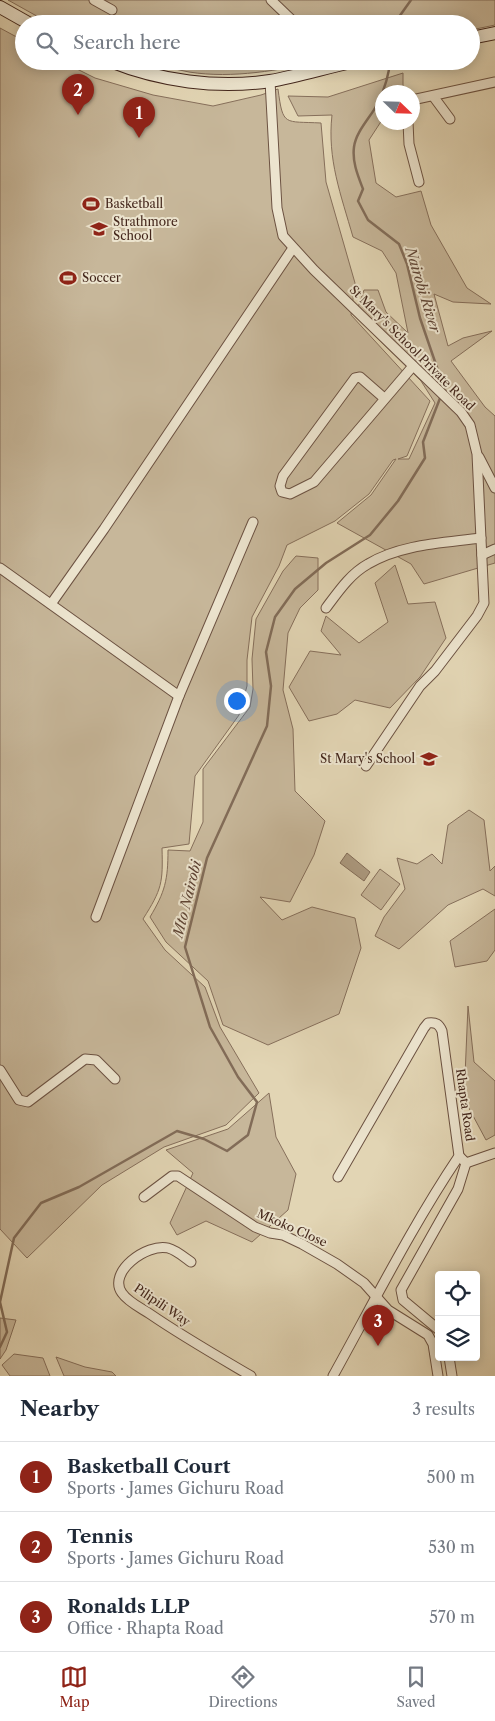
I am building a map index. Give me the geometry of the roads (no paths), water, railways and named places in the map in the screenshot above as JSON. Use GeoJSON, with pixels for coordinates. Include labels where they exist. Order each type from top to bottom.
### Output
{"type":"FeatureCollection","features":[{"type":"Feature","properties":{"kind":"main road"},"geometry":{"type":"LineString","coordinates":[[0,7],[15,16]]}},
{"type":"Feature","properties":{"kind":"main road"},"geometry":{"type":"LineString","coordinates":[[480,36],[495,33]]}},
{"type":"Feature","properties":{"kind":"main road"},"geometry":{"type":"LineString","coordinates":[[134,70],[194,82],[225,84],[270,81],[317,70]]}},
{"type":"Feature","properties":{"kind":"street"},"geometry":{"type":"LineString","coordinates":[[94,0],[112,10]]}},
{"type":"Feature","properties":{"kind":"street"},"geometry":{"type":"LineString","coordinates":[[271,0],[287,15]]}},
{"type":"Feature","properties":{"kind":"street","name":"St Mary's School Private Road"},"geometry":{"type":"LineString","coordinates":[[270,81],[277,208],[284,236],[293,248],[466,417],[477,454],[484,593],[480,610],[435,671],[420,686],[366,766]]}},
{"type":"Feature","properties":{"kind":"street"},"geometry":{"type":"LineString","coordinates":[[420,99],[495,82]]}},
{"type":"Feature","properties":{"kind":"street"},"geometry":{"type":"LineString","coordinates":[[434,96],[450,119]]}},
{"type":"Feature","properties":{"kind":"street"},"geometry":{"type":"LineString","coordinates":[[408,130],[409,144],[419,182]]}},
{"type":"Feature","properties":{"kind":"street"},"geometry":{"type":"LineString","coordinates":[[51,604],[104,529],[293,248]]}},
{"type":"Feature","properties":{"kind":"street"},"geometry":{"type":"LineString","coordinates":[[384,398],[360,377],[355,378],[283,476],[280,486],[282,492],[290,494],[314,482],[350,443],[384,398],[413,366]]}},
{"type":"Feature","properties":{"kind":"street"},"geometry":{"type":"LineString","coordinates":[[477,454],[495,488]]}},
{"type":"Feature","properties":{"kind":"street"},"geometry":{"type":"LineString","coordinates":[[96,917],[179,696],[253,522]]}},
{"type":"Feature","properties":{"kind":"street"},"geometry":{"type":"LineString","coordinates":[[326,608],[354,575],[368,564],[384,556],[403,550],[481,538]]}},
{"type":"Feature","properties":{"kind":"street"},"geometry":{"type":"LineString","coordinates":[[482,555],[495,549]]}},
{"type":"Feature","properties":{"kind":"street"},"geometry":{"type":"LineString","coordinates":[[0,568],[179,696]]}},
{"type":"Feature","properties":{"kind":"street","name":"Rhapta Road"},"geometry":{"type":"LineString","coordinates":[[333,1376],[376,1296],[438,1187],[458,1156],[442,1031],[434,1022],[428,1023],[338,1177]]}},
{"type":"Feature","properties":{"kind":"street"},"geometry":{"type":"LineString","coordinates":[[0,1070],[19,1100],[24,1103],[28,1102],[85,1059],[96,1060],[115,1078]]}},
{"type":"Feature","properties":{"kind":"street"},"geometry":{"type":"LineString","coordinates":[[466,1163],[495,1153]]}},
{"type":"Feature","properties":{"kind":"street"},"geometry":{"type":"LineString","coordinates":[[458,1156],[466,1163]]}},
{"type":"Feature","properties":{"kind":"street"},"geometry":{"type":"LineString","coordinates":[[435,1327],[403,1300],[401,1290],[455,1195],[466,1163]]}},
{"type":"Feature","properties":{"kind":"street","name":"Mkoko Close"},"geometry":{"type":"LineString","coordinates":[[144,1197],[172,1176],[178,1176],[255,1227],[270,1233],[283,1235],[337,1264],[364,1283],[376,1296]]}},
{"type":"Feature","properties":{"kind":"street","name":"Pilipili Way"},"geometry":{"type":"LineString","coordinates":[[191,1262],[168,1248],[137,1254],[124,1269],[120,1281],[120,1290],[128,1298],[171,1328],[251,1376]]}},
{"type":"Feature","properties":{"kind":"street"},"geometry":{"type":"LineString","coordinates":[[376,1296],[388,1310],[428,1335],[433,1344],[438,1376]]}},
{"type":"Feature","properties":{"kind":"street"},"geometry":{"type":"LineString","coordinates":[[450,1361],[452,1376]]}},
{"type":"Feature","properties":{"kind":"waterway","name":"Nairobi River"},"geometry":{"type":"LineString","coordinates":[[400,15],[411,0]]}},
{"type":"Feature","properties":{"kind":"waterway","name":"Mto Nairobi"},"geometry":{"type":"LineString","coordinates":[[0,1347],[7,1332],[0,1302],[14,1238],[41,1203],[79,1187],[177,1131],[204,1139],[227,1151],[248,1135],[257,1102],[238,1077],[210,1027],[185,947],[207,858],[267,726],[271,686],[266,652],[275,617],[295,589],[326,563],[370,535],[398,501],[425,458],[423,442],[444,388],[420,318],[407,264],[399,244],[368,220],[358,201],[363,189],[355,163],[355,141],[380,98],[388,70]]}},
{"type":"Feature","properties":{"kind":"place","name":"Tennis"},"geometry":{"type":"Point","coordinates":[78,115]}},
{"type":"Feature","properties":{"kind":"place","name":"Basketball Court"},"geometry":{"type":"Point","coordinates":[139,138]}},
{"type":"Feature","properties":{"kind":"place","name":"Basketball"},"geometry":{"type":"Point","coordinates":[91,204]}},
{"type":"Feature","properties":{"kind":"place","name":"Strathmore School"},"geometry":{"type":"Point","coordinates":[99,229]}},
{"type":"Feature","properties":{"kind":"place","name":"Soccer"},"geometry":{"type":"Point","coordinates":[68,278]}},
{"type":"Feature","properties":{"kind":"place","name":"St Mary's School"},"geometry":{"type":"Point","coordinates":[429,759]}},
{"type":"Feature","properties":{"kind":"place","name":"Ronalds LLP"},"geometry":{"type":"Point","coordinates":[378,1346]}}]}
